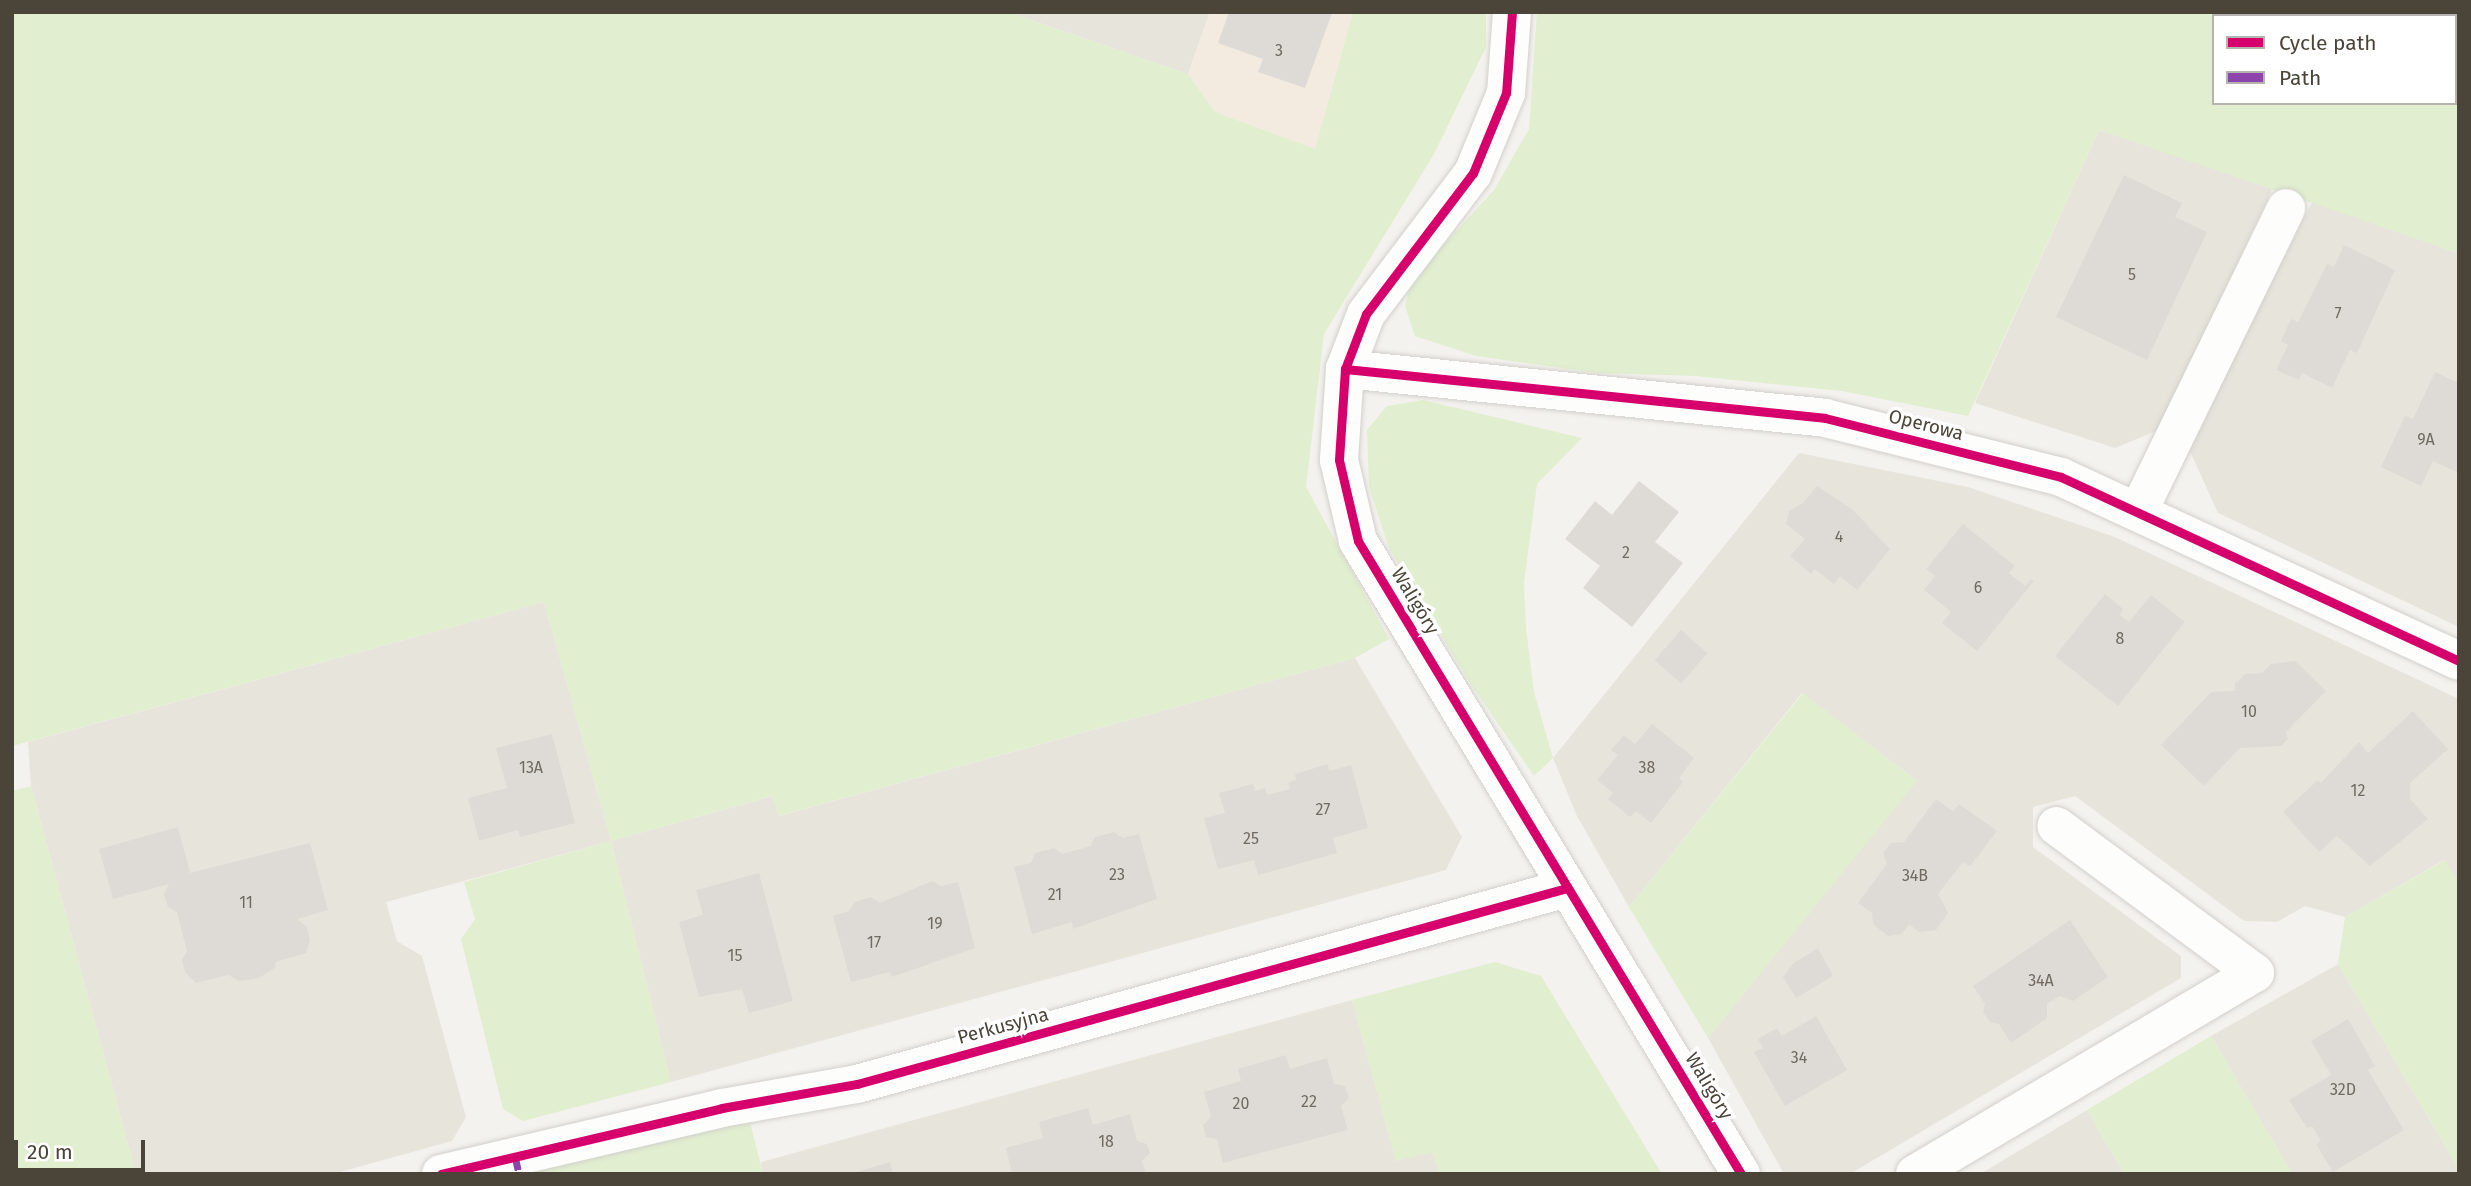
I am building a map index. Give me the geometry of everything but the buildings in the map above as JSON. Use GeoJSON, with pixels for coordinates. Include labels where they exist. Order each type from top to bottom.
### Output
{"type":"FeatureCollection","features":[{"type":"Feature","properties":{"kind":"street","name":"Waligóry"},"geometry":{"type":"LineString","coordinates":[[1512,12],[1506,93],[1473,173],[1366,314],[1345,369],[1339,460],[1358,541],[1741,1174]]}},
{"type":"Feature","properties":{"kind":"street"},"geometry":{"type":"LineString","coordinates":[[2138,512],[2286,208]]}},
{"type":"Feature","properties":{"kind":"street","name":"Operowa"},"geometry":{"type":"LineString","coordinates":[[1345,369],[1825,418],[2061,477],[2459,661]]}},
{"type":"Feature","properties":{"kind":"street"},"geometry":{"type":"LineString","coordinates":[[1916,1174],[2255,973],[2056,826]]}},
{"type":"Feature","properties":{"kind":"street","name":"Perkusyjna"},"geometry":{"type":"LineString","coordinates":[[441,1174],[722,1108],[857,1084],[1567,888]]}},
{"type":"Feature","properties":{"kind":"shaded area"},"geometry":{"type":"Polygon","coordinates":[[[1008,12],[1210,12],[1188,74],[1008,12]]]}},
{"type":"Feature","properties":{"kind":"shaded area"},"geometry":{"type":"Polygon","coordinates":[[[1210,12],[1353,12],[1315,149],[1215,112],[1188,74],[1210,12]]]}},
{"type":"Feature","properties":{"kind":"shaded area"},"geometry":{"type":"Polygon","coordinates":[[[2099,130],[2273,187],[2161,429],[2115,448],[1975,403],[2099,130]]]}},
{"type":"Feature","properties":{"kind":"shaded area"},"geometry":{"type":"Polygon","coordinates":[[[2312,202],[2455,252],[2459,245],[2459,627],[2218,513],[2189,449],[2312,202]]]}},
{"type":"Feature","properties":{"kind":"shaded area"},"geometry":{"type":"Polygon","coordinates":[[[1799,453],[1968,487],[2115,537],[2459,699],[2459,884],[2444,860],[2345,917],[2305,906],[2277,922],[2244,921],[2075,796],[2033,807],[2033,847],[2181,956],[2181,978],[1850,1174],[1784,1174],[1708,1038],[1916,780],[1802,693],[1629,907],[1577,816],[1553,758],[1799,453]]]}},
{"type":"Feature","properties":{"kind":"shaded area"},"geometry":{"type":"Polygon","coordinates":[[[544,602],[611,841],[386,902],[397,941],[422,956],[466,1117],[452,1141],[333,1174],[136,1174],[31,786],[28,742],[544,602]]]}},
{"type":"Feature","properties":{"kind":"shaded area"},"geometry":{"type":"Polygon","coordinates":[[[1355,658],[1462,837],[1446,870],[671,1082],[611,841],[773,796],[779,816],[1355,658]]]}},
{"type":"Feature","properties":{"kind":"shaded area"},"geometry":{"type":"Polygon","coordinates":[[[2338,964],[2459,1174],[2292,1174],[2211,1036],[2338,964]]]}},
{"type":"Feature","properties":{"kind":"shaded area"},"geometry":{"type":"Polygon","coordinates":[[[1352,1000],[1396,1161],[1433,1151],[1439,1174],[763,1174],[761,1162],[1352,1000]]]}},
{"type":"Feature","properties":{"kind":"shaded area"},"geometry":{"type":"Polygon","coordinates":[[[2087,1110],[2124,1174],[1980,1174],[2087,1110]]]}},
{"type":"Feature","properties":{"kind":"green space"},"geometry":{"type":"Polygon","coordinates":[[[12,12],[1008,12],[1188,74],[1215,112],[1315,149],[1353,12],[1486,12],[1486,47],[1434,154],[1324,334],[1306,487],[1389,639],[1355,658],[778,816],[772,796],[611,841],[544,602],[12,746],[12,12]]]}},
{"type":"Feature","properties":{"kind":"green space"},"geometry":{"type":"Polygon","coordinates":[[[1537,12],[2459,12],[2459,245],[2455,252],[2099,130],[1968,416],[1842,391],[1696,376],[1596,373],[1476,356],[1415,336],[1405,306],[1412,279],[1494,190],[1529,129],[1537,12]]]}},
{"type":"Feature","properties":{"kind":"green space"},"geometry":{"type":"Polygon","coordinates":[[[1423,400],[1582,438],[1537,484],[1524,583],[1526,628],[1534,692],[1553,758],[1534,776],[1470,683],[1389,548],[1369,487],[1367,430],[1387,406],[1423,400]]]}},
{"type":"Feature","properties":{"kind":"green space"},"geometry":{"type":"Polygon","coordinates":[[[1803,693],[1917,781],[1708,1038],[1629,907],[1803,693]]]}},
{"type":"Feature","properties":{"kind":"green space"},"geometry":{"type":"Polygon","coordinates":[[[31,786],[136,1174],[12,1174],[12,791],[31,786]]]}},
{"type":"Feature","properties":{"kind":"green space"},"geometry":{"type":"Polygon","coordinates":[[[611,841],[671,1082],[523,1121],[503,1109],[461,939],[475,919],[464,882],[611,841]]]}},
{"type":"Feature","properties":{"kind":"green space"},"geometry":{"type":"Polygon","coordinates":[[[2445,860],[2459,884],[2459,1170],[2338,964],[2345,917],[2445,860]]]}},
{"type":"Feature","properties":{"kind":"green space"},"geometry":{"type":"Polygon","coordinates":[[[1495,962],[1541,976],[1662,1174],[1439,1174],[1432,1152],[1396,1161],[1352,1000],[1495,962]]]}},
{"type":"Feature","properties":{"kind":"green space"},"geometry":{"type":"Polygon","coordinates":[[[2211,1036],[2292,1174],[2124,1174],[2087,1110],[2211,1036]]]}},
{"type":"Feature","properties":{"kind":"green space"},"geometry":{"type":"Polygon","coordinates":[[[748,1114],[763,1174],[540,1174],[539,1169],[748,1114]]]}},
{"type":"Feature","properties":{"kind":"marked path"},"geometry":{"type":"LineString","coordinates":[[515,1156],[519,1174]]}},
{"type":"Feature","properties":{"kind":"cycle path"},"geometry":{"type":"LineString","coordinates":[[1512,12],[1506,93],[1473,173],[1366,314],[1345,369],[1339,460],[1358,541],[1741,1174]]}},
{"type":"Feature","properties":{"kind":"cycle path"},"geometry":{"type":"LineString","coordinates":[[1345,369],[1825,418],[2061,477],[2459,661]]}},
{"type":"Feature","properties":{"kind":"cycle path"},"geometry":{"type":"LineString","coordinates":[[441,1174],[722,1108],[857,1084],[1567,888]]}}]}
